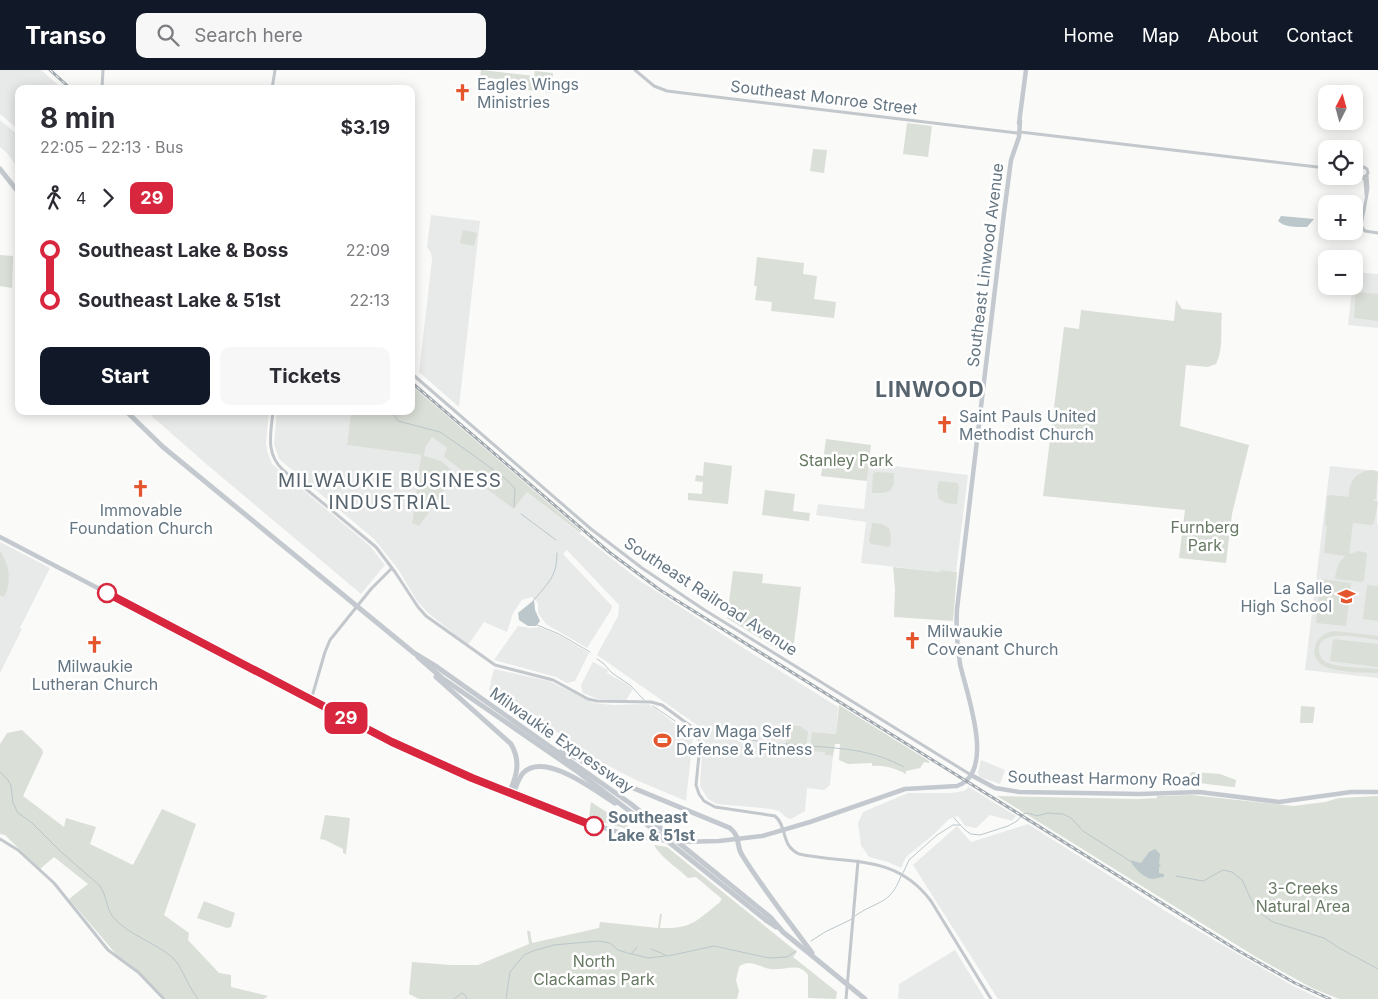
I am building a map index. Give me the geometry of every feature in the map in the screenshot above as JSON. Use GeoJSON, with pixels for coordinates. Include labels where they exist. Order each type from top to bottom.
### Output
{"type":"FeatureCollection","features":[{"type":"Feature","properties":{"kind":"highway"},"geometry":{"type":"LineString","coordinates":[[0,169],[15,188]]}},
{"type":"Feature","properties":{"kind":"highway","name":"Milwaukie Expressway"},"geometry":{"type":"LineString","coordinates":[[130,415],[163,447],[414,653],[437,667],[599,781],[669,834],[770,917],[783,932]]}},
{"type":"Feature","properties":{"kind":"highway","name":"Milwaukie Expressway"},"geometry":{"type":"LineString","coordinates":[[414,653],[423,664],[578,772],[640,819],[865,999]]}},
{"type":"Feature","properties":{"kind":"highway"},"geometry":{"type":"LineString","coordinates":[[423,664],[511,744],[517,755],[518,765],[511,794]]}},
{"type":"Feature","properties":{"kind":"highway"},"geometry":{"type":"LineString","coordinates":[[532,734],[610,778],[726,826],[736,834],[740,852],[766,892],[816,959]]}},
{"type":"Feature","properties":{"kind":"highway"},"geometry":{"type":"LineString","coordinates":[[511,794],[524,773],[538,766],[549,767],[568,775],[640,819]]}},
{"type":"Feature","properties":{"kind":"main road","name":"Southeast Linwood Avenue"},"geometry":{"type":"LineString","coordinates":[[971,775],[976,758],[976,726],[959,659],[957,609],[1003,216],[1011,160],[1020,121],[1026,70]]}},
{"type":"Feature","properties":{"kind":"main road"},"geometry":{"type":"LineString","coordinates":[[0,537],[398,745],[511,794],[591,824],[650,839],[692,842],[738,839],[783,831],[905,789],[958,786],[965,783],[971,775]]}},
{"type":"Feature","properties":{"kind":"main road","name":"Southeast Harmony Road"},"geometry":{"type":"LineString","coordinates":[[971,775],[995,788],[1019,792],[1140,794],[1199,792],[1277,802],[1351,792],[1378,792]]}},
{"type":"Feature","properties":{"kind":"street"},"geometry":{"type":"LineString","coordinates":[[102,70],[102,85]]}},
{"type":"Feature","properties":{"kind":"street"},"geometry":{"type":"LineString","coordinates":[[273,85],[275,70]]}},
{"type":"Feature","properties":{"kind":"street","name":"Southeast Monroe Street"},"geometry":{"type":"LineString","coordinates":[[635,70],[654,86],[667,91],[1318,167]]}},
{"type":"Feature","properties":{"kind":"street"},"geometry":{"type":"LineString","coordinates":[[1363,167],[1368,171],[1368,185],[1361,223],[1362,229],[1366,232],[1378,233]]}},
{"type":"Feature","properties":{"kind":"street"},"geometry":{"type":"LineString","coordinates":[[1363,177],[1367,175]]}},
{"type":"Feature","properties":{"kind":"street"},"geometry":{"type":"LineString","coordinates":[[1363,178],[1366,183],[1366,196]]}},
{"type":"Feature","properties":{"kind":"street","name":"Southeast Railroad Avenue"},"geometry":{"type":"LineString","coordinates":[[415,376],[597,534],[642,568],[703,609],[971,775]]}},
{"type":"Feature","properties":{"kind":"street"},"geometry":{"type":"LineString","coordinates":[[273,415],[270,442],[271,452],[275,461],[283,470],[370,541],[392,568],[421,612],[492,664],[553,680],[594,701],[651,702],[668,708],[692,726],[699,736],[700,745],[696,783],[698,792],[704,801],[715,807],[774,815],[779,820],[789,847],[799,854],[882,865],[910,880],[930,901],[991,999]]}},
{"type":"Feature","properties":{"kind":"street"},"geometry":{"type":"LineString","coordinates":[[311,700],[316,677],[328,644],[357,606],[392,568]]}},
{"type":"Feature","properties":{"kind":"street"},"geometry":{"type":"LineString","coordinates":[[0,839],[18,850],[48,878],[108,950],[138,972],[164,999]]}},
{"type":"Feature","properties":{"kind":"street"},"geometry":{"type":"LineString","coordinates":[[846,999],[858,861]]}},
{"type":"Feature","properties":{"kind":"shaded area"},"geometry":{"type":"Polygon","coordinates":[[[0,70],[41,70],[58,85],[15,85],[15,127],[0,114],[0,70]]]}},
{"type":"Feature","properties":{"kind":"shaded area"},"geometry":{"type":"Polygon","coordinates":[[[0,120],[15,133],[15,164],[0,147],[0,120]]]}},
{"type":"Feature","properties":{"kind":"shaded area"},"geometry":{"type":"Polygon","coordinates":[[[431,215],[480,221],[459,407],[419,372],[432,260],[431,253],[427,247],[431,215]]]}},
{"type":"Feature","properties":{"kind":"shaded area"},"geometry":{"type":"Polygon","coordinates":[[[1281,216],[1314,219],[1307,227],[1292,227],[1278,221],[1281,216]]]}},
{"type":"Feature","properties":{"kind":"shaded area"},"geometry":{"type":"Polygon","coordinates":[[[1363,273],[1378,274],[1378,328],[1348,325],[1351,295],[1363,295],[1363,273]]]}},
{"type":"Feature","properties":{"kind":"shaded area"},"geometry":{"type":"Polygon","coordinates":[[[151,415],[269,415],[266,443],[272,464],[370,546],[385,565],[361,594],[151,415]]]}},
{"type":"Feature","properties":{"kind":"shaded area"},"geometry":{"type":"Polygon","coordinates":[[[277,415],[351,415],[347,445],[421,455],[412,522],[441,461],[424,457],[426,446],[431,436],[447,448],[514,509],[527,492],[639,580],[838,707],[836,734],[812,732],[825,755],[833,756],[830,785],[824,790],[807,788],[805,811],[791,819],[779,811],[771,809],[717,804],[708,799],[700,786],[702,731],[697,725],[597,655],[618,616],[619,605],[567,550],[563,554],[612,606],[587,648],[546,624],[538,613],[538,603],[532,597],[522,600],[513,613],[507,632],[484,622],[468,645],[428,613],[417,601],[398,569],[374,539],[279,459],[274,444],[277,415]]]}},
{"type":"Feature","properties":{"kind":"shaded area"},"geometry":{"type":"Polygon","coordinates":[[[869,463],[968,475],[956,572],[941,570],[940,572],[861,563],[866,522],[816,515],[818,504],[864,509],[869,463]]]}},
{"type":"Feature","properties":{"kind":"shaded area","name":"La Salle High School"},"geometry":{"type":"Polygon","coordinates":[[[1330,466],[1378,471],[1378,678],[1305,670],[1330,466]]]}},
{"type":"Feature","properties":{"kind":"shaded area"},"geometry":{"type":"Polygon","coordinates":[[[0,542],[50,568],[0,673],[0,542]]]}},
{"type":"Feature","properties":{"kind":"shaded area"},"geometry":{"type":"Polygon","coordinates":[[[534,600],[535,610],[540,621],[536,626],[528,626],[519,620],[518,613],[534,600]]]}},
{"type":"Feature","properties":{"kind":"shaded area"},"geometry":{"type":"Polygon","coordinates":[[[518,626],[539,627],[559,635],[589,653],[575,681],[567,683],[556,677],[494,660],[518,626]]]}},
{"type":"Feature","properties":{"kind":"shaded area"},"geometry":{"type":"Polygon","coordinates":[[[593,662],[608,670],[607,673],[633,689],[626,700],[598,699],[583,693],[581,685],[593,662]]]}},
{"type":"Feature","properties":{"kind":"shaded area"},"geometry":{"type":"Polygon","coordinates":[[[494,669],[549,681],[594,703],[613,705],[649,704],[693,737],[686,801],[636,780],[595,759],[531,714],[529,716],[489,690],[494,669]]]}},
{"type":"Feature","properties":{"kind":"shaded area"},"geometry":{"type":"Polygon","coordinates":[[[981,760],[1005,770],[1000,784],[980,777],[978,773],[981,760]]]}},
{"type":"Feature","properties":{"kind":"shaded area"},"geometry":{"type":"Polygon","coordinates":[[[969,787],[1016,816],[1012,821],[990,815],[976,828],[965,826],[958,816],[949,819],[906,857],[901,868],[869,857],[861,845],[858,823],[863,812],[908,793],[951,793],[964,791],[969,787]]]}},
{"type":"Feature","properties":{"kind":"shaded area"},"geometry":{"type":"Polygon","coordinates":[[[1028,824],[1178,919],[1293,986],[1321,999],[998,999],[913,865],[957,826],[971,842],[1028,824]]]}},
{"type":"Feature","properties":{"kind":"shaded area"},"geometry":{"type":"Polygon","coordinates":[[[1155,849],[1160,854],[1159,864],[1161,866],[1159,867],[1159,873],[1164,874],[1164,877],[1152,879],[1139,872],[1130,860],[1141,863],[1149,852],[1155,849]]]}},
{"type":"Feature","properties":{"kind":"shaded area"},"geometry":{"type":"Polygon","coordinates":[[[955,950],[985,999],[898,999],[899,984],[955,950]]]}},
{"type":"Feature","properties":{"kind":"green space"},"geometry":{"type":"Polygon","coordinates":[[[481,70],[534,76],[535,71],[553,73],[551,93],[496,86],[497,79],[480,77],[481,70]]]}},
{"type":"Feature","properties":{"kind":"green space"},"geometry":{"type":"Polygon","coordinates":[[[907,123],[932,126],[928,157],[903,154],[907,123]]]}},
{"type":"Feature","properties":{"kind":"green space"},"geometry":{"type":"Polygon","coordinates":[[[813,149],[827,150],[824,173],[810,171],[813,149]]]}},
{"type":"Feature","properties":{"kind":"green space"},"geometry":{"type":"Polygon","coordinates":[[[463,230],[477,233],[474,246],[460,243],[463,230]]]}},
{"type":"Feature","properties":{"kind":"green space"},"geometry":{"type":"Polygon","coordinates":[[[0,255],[13,256],[12,288],[0,286],[0,255]]]}},
{"type":"Feature","properties":{"kind":"green space"},"geometry":{"type":"Polygon","coordinates":[[[757,257],[804,263],[803,274],[817,276],[814,299],[836,302],[834,318],[771,311],[772,302],[755,300],[757,286],[754,286],[757,257]]]}},
{"type":"Feature","properties":{"kind":"green space"},"geometry":{"type":"Polygon","coordinates":[[[1363,293],[1378,294],[1378,321],[1354,318],[1356,295],[1363,295],[1363,293]]]}},
{"type":"Feature","properties":{"kind":"green space","name":"Furnberg Park"},"geometry":{"type":"Polygon","coordinates":[[[1176,300],[1182,309],[1222,313],[1221,345],[1216,364],[1208,367],[1186,365],[1180,426],[1249,445],[1232,514],[1226,563],[1179,558],[1185,510],[1043,496],[1064,327],[1079,329],[1081,310],[1174,321],[1176,300]]]}},
{"type":"Feature","properties":{"kind":"green space"},"geometry":{"type":"Polygon","coordinates":[[[415,388],[581,531],[580,533],[527,492],[514,509],[444,457],[447,448],[432,437],[426,446],[424,456],[441,461],[456,474],[419,526],[412,523],[421,455],[347,445],[351,415],[415,415],[415,388]]]}},
{"type":"Feature","properties":{"kind":"green space","name":"Stanley Park"},"geometry":{"type":"Polygon","coordinates":[[[826,439],[871,445],[867,481],[821,476],[826,439]]]}},
{"type":"Feature","properties":{"kind":"green space"},"geometry":{"type":"Polygon","coordinates":[[[704,462],[732,466],[728,504],[688,500],[688,493],[702,494],[703,482],[695,481],[696,475],[703,476],[704,462]]]}},
{"type":"Feature","properties":{"kind":"green space"},"geometry":{"type":"Polygon","coordinates":[[[1373,470],[1378,472],[1376,498],[1373,500],[1378,502],[1374,523],[1372,525],[1353,523],[1349,554],[1359,551],[1367,553],[1364,580],[1362,582],[1335,579],[1338,566],[1345,556],[1324,553],[1327,526],[1325,525],[1327,497],[1330,495],[1349,497],[1350,486],[1355,478],[1362,472],[1373,470]]]}},
{"type":"Feature","properties":{"kind":"green space"},"geometry":{"type":"Polygon","coordinates":[[[876,472],[894,473],[894,484],[890,491],[872,493],[873,474],[876,472]]]}},
{"type":"Feature","properties":{"kind":"green space"},"geometry":{"type":"Polygon","coordinates":[[[939,481],[957,483],[959,486],[957,504],[946,503],[939,499],[937,491],[939,481]]]}},
{"type":"Feature","properties":{"kind":"green space"},"geometry":{"type":"Polygon","coordinates":[[[765,490],[795,494],[793,511],[810,513],[809,521],[762,515],[765,490]]]}},
{"type":"Feature","properties":{"kind":"green space"},"geometry":{"type":"Polygon","coordinates":[[[872,523],[882,524],[889,528],[891,536],[890,547],[871,544],[869,541],[872,523]]]}},
{"type":"Feature","properties":{"kind":"green space"},"geometry":{"type":"Polygon","coordinates":[[[0,551],[6,562],[9,574],[7,591],[4,597],[0,595],[0,551]]]}},
{"type":"Feature","properties":{"kind":"green space"},"geometry":{"type":"Polygon","coordinates":[[[893,567],[957,572],[953,621],[894,617],[895,589],[893,567]]]}},
{"type":"Feature","properties":{"kind":"green space"},"geometry":{"type":"Polygon","coordinates":[[[733,571],[763,574],[762,583],[801,587],[792,658],[727,618],[733,571]]]}},
{"type":"Feature","properties":{"kind":"green space"},"geometry":{"type":"Polygon","coordinates":[[[1321,579],[1351,583],[1346,626],[1316,623],[1321,579]]]}},
{"type":"Feature","properties":{"kind":"green space"},"geometry":{"type":"Polygon","coordinates":[[[1367,585],[1378,586],[1378,621],[1363,619],[1367,585]]]}},
{"type":"Feature","properties":{"kind":"green space"},"geometry":{"type":"Polygon","coordinates":[[[1335,631],[1378,636],[1378,640],[1342,636],[1325,639],[1320,644],[1319,652],[1323,660],[1339,666],[1378,669],[1378,673],[1337,670],[1320,663],[1316,658],[1315,646],[1322,636],[1335,631]]]}},
{"type":"Feature","properties":{"kind":"green space"},"geometry":{"type":"Polygon","coordinates":[[[1333,639],[1378,644],[1378,667],[1330,661],[1333,639]]]}},
{"type":"Feature","properties":{"kind":"green space"},"geometry":{"type":"Polygon","coordinates":[[[839,705],[929,761],[929,763],[924,762],[920,768],[906,771],[906,774],[889,767],[872,766],[872,763],[848,764],[839,760],[840,744],[835,744],[833,756],[825,755],[825,752],[810,751],[812,732],[836,734],[839,705]]]}},
{"type":"Feature","properties":{"kind":"green space"},"geometry":{"type":"Polygon","coordinates":[[[1301,706],[1315,707],[1313,723],[1300,723],[1301,706]]]}},
{"type":"Feature","properties":{"kind":"green space"},"geometry":{"type":"Polygon","coordinates":[[[788,725],[800,726],[808,732],[806,750],[802,750],[801,756],[785,754],[788,725]]]}},
{"type":"Feature","properties":{"kind":"green space"},"geometry":{"type":"Polygon","coordinates":[[[22,730],[42,749],[43,753],[23,796],[64,827],[66,818],[96,827],[90,844],[133,865],[162,809],[196,824],[164,915],[189,933],[188,940],[219,973],[231,975],[231,987],[268,996],[264,999],[166,999],[134,967],[116,954],[69,899],[88,884],[54,857],[40,869],[5,835],[0,834],[0,744],[7,733],[22,730]]]}},
{"type":"Feature","properties":{"kind":"green space"},"geometry":{"type":"Polygon","coordinates":[[[1192,772],[1220,774],[1236,780],[1235,787],[1182,782],[1192,772]]]}},
{"type":"Feature","properties":{"kind":"green space","name":"3-Creeks Natural Area"},"geometry":{"type":"Polygon","coordinates":[[[1192,795],[1293,806],[1325,802],[1339,798],[1378,796],[1378,999],[1339,999],[1312,988],[1256,957],[997,796],[1137,799],[1157,798],[1157,796],[1192,795]]]}},
{"type":"Feature","properties":{"kind":"green space"},"geometry":{"type":"Polygon","coordinates":[[[591,802],[637,832],[589,818],[591,802]]]}},
{"type":"Feature","properties":{"kind":"green space"},"geometry":{"type":"Polygon","coordinates":[[[325,815],[350,818],[346,854],[343,853],[343,849],[320,839],[325,815]]]}},
{"type":"Feature","properties":{"kind":"green space","name":"North Clackamas Park"},"geometry":{"type":"Polygon","coordinates":[[[654,845],[667,847],[797,952],[793,957],[837,992],[836,999],[808,998],[808,975],[800,968],[770,969],[750,963],[739,967],[736,980],[739,991],[737,999],[419,999],[409,994],[412,962],[478,965],[529,944],[527,931],[530,931],[532,943],[599,928],[600,922],[658,928],[660,914],[662,914],[660,928],[679,927],[693,923],[719,903],[722,899],[696,877],[688,878],[665,858],[654,845]]]}},
{"type":"Feature","properties":{"kind":"green space"},"geometry":{"type":"Polygon","coordinates":[[[204,901],[235,913],[231,927],[227,928],[197,918],[204,901]]]}},
{"type":"Feature","properties":{"kind":"waterway"},"geometry":{"type":"LineString","coordinates":[[394,415],[398,421],[440,432],[507,480],[515,489],[514,507]]}},
{"type":"Feature","properties":{"kind":"waterway"},"geometry":{"type":"LineString","coordinates":[[521,514],[556,540]]}},
{"type":"Feature","properties":{"kind":"waterway"},"geometry":{"type":"LineString","coordinates":[[533,601],[553,574],[557,553]]}},
{"type":"Feature","properties":{"kind":"waterway"},"geometry":{"type":"LineString","coordinates":[[537,625],[559,634],[590,652]]}},
{"type":"Feature","properties":{"kind":"waterway"},"geometry":{"type":"LineString","coordinates":[[597,659],[612,673],[630,685],[644,700]]}},
{"type":"Feature","properties":{"kind":"waterway"},"geometry":{"type":"LineString","coordinates":[[653,706],[675,721]]}},
{"type":"Feature","properties":{"kind":"waterway"},"geometry":{"type":"LineString","coordinates":[[679,724],[692,734]]}},
{"type":"Feature","properties":{"kind":"waterway"},"geometry":{"type":"LineString","coordinates":[[726,733],[764,743],[805,745]]}},
{"type":"Feature","properties":{"kind":"waterway"},"geometry":{"type":"LineString","coordinates":[[811,746],[848,749],[881,757],[904,767]]}},
{"type":"Feature","properties":{"kind":"waterway"},"geometry":{"type":"LineString","coordinates":[[0,772],[11,786],[13,803],[18,813],[31,822],[59,850],[99,885],[113,917],[119,924],[174,959],[198,999]]}},
{"type":"Feature","properties":{"kind":"waterway"},"geometry":{"type":"LineString","coordinates":[[954,818],[971,834],[980,835],[1008,826],[1017,821],[1023,814],[1028,813],[1037,816],[1048,813],[1063,814],[1071,818],[1083,831],[1130,861]]}},
{"type":"Feature","properties":{"kind":"waterway"},"geometry":{"type":"LineString","coordinates":[[903,873],[909,860],[937,835],[953,825],[960,825]]}},
{"type":"Feature","properties":{"kind":"waterway"},"geometry":{"type":"LineString","coordinates":[[1176,876],[1203,881],[1223,870],[1232,872],[1242,880],[1256,910],[1273,922],[1324,938],[1378,969]]}},
{"type":"Feature","properties":{"kind":"waterway"},"geometry":{"type":"LineString","coordinates":[[855,916],[887,898],[897,886],[901,876]]}},
{"type":"Feature","properties":{"kind":"waterway"},"geometry":{"type":"LineString","coordinates":[[811,941],[852,919]]}},
{"type":"Feature","properties":{"kind":"waterway"},"geometry":{"type":"LineString","coordinates":[[506,999],[510,972],[524,955],[533,951],[554,945],[598,941],[610,943],[618,950],[631,954],[637,947]]}},
{"type":"Feature","properties":{"kind":"waterway"},"geometry":{"type":"LineString","coordinates":[[651,949],[668,956],[714,946],[769,958],[787,957],[796,951]]}},
{"type":"Feature","properties":{"kind":"waterway"},"geometry":{"type":"LineString","coordinates":[[632,954],[648,958],[665,956]]}},
{"type":"Feature","properties":{"kind":"waterway"},"geometry":{"type":"LineString","coordinates":[[454,999],[462,993],[467,999]]}},
{"type":"Feature","properties":{"kind":"railway"},"geometry":{"type":"LineString","coordinates":[[50,70],[67,85]]}},
{"type":"Feature","properties":{"kind":"railway"},"geometry":{"type":"LineString","coordinates":[[415,385],[609,552],[660,590],[1237,950],[1295,983],[1330,999]]}},
{"type":"Feature","properties":{"kind":"bus line","name":"29"},"geometry":{"type":"LineString","coordinates":[[107,593],[392,742],[472,778],[594,826]]}},
{"type":"Feature","properties":{"kind":"place","name":"Eagles Wings Ministries"},"geometry":{"type":"Point","coordinates":[463,93]}},
{"type":"Feature","properties":{"kind":"place","name":"Saint Pauls United Methodist Church"},"geometry":{"type":"Point","coordinates":[945,425]}},
{"type":"Feature","properties":{"kind":"place","name":"Immovable Foundation Church"},"geometry":{"type":"Point","coordinates":[141,489]}},
{"type":"Feature","properties":{"kind":"place","name":"La Salle High School"},"geometry":{"type":"Point","coordinates":[1346,597]}},
{"type":"Feature","properties":{"kind":"place","name":"Milwaukie Covenant Church"},"geometry":{"type":"Point","coordinates":[913,640]}},
{"type":"Feature","properties":{"kind":"place","name":"Milwaukie Lutheran Church"},"geometry":{"type":"Point","coordinates":[95,645]}},
{"type":"Feature","properties":{"kind":"place","name":"Krav Maga Self Defense & Fitness"},"geometry":{"type":"Point","coordinates":[662,740]}},
{"type":"Feature","properties":{"kind":"place","name":"Southeast Lake & 51st"},"geometry":{"type":"Point","coordinates":[594,826]}},
{"type":"Feature","properties":{"kind":"district","name":"LINWOOD"},"geometry":{"type":"Point","coordinates":[930,390]}},
{"type":"Feature","properties":{"kind":"district","name":"MILWAUKIE BUSINESS INDUSTRIAL"},"geometry":{"type":"Point","coordinates":[390,491]}}]}
